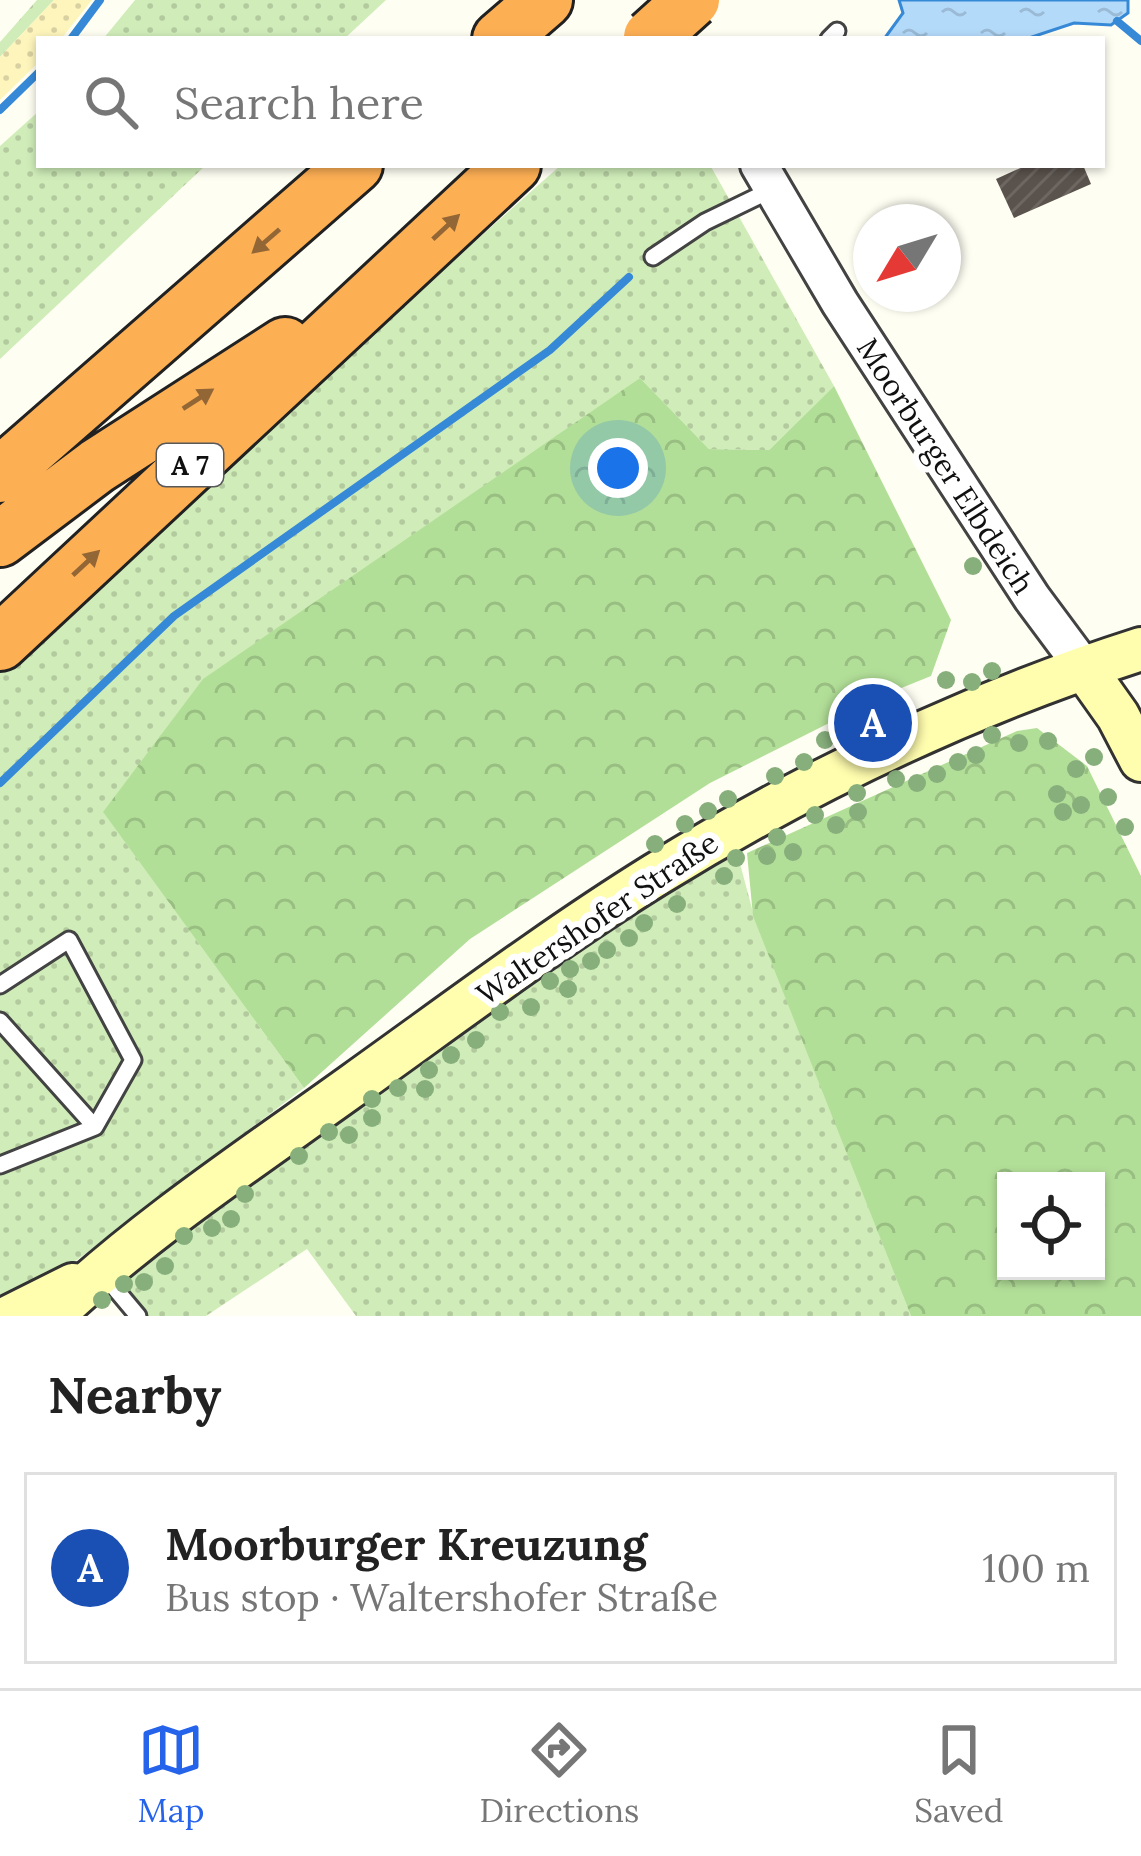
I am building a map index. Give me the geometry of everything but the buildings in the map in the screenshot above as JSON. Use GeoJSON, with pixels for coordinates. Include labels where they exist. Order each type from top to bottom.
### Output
{"type":"FeatureCollection","features":[{"type":"Feature","properties":{"kind":"highway"},"geometry":{"type":"LineString","coordinates":[[503,36],[545,0]]}},
{"type":"Feature","properties":{"kind":"highway"},"geometry":{"type":"LineString","coordinates":[[664,29],[692,0]]}},
{"type":"Feature","properties":{"kind":"highway"},"geometry":{"type":"LineString","coordinates":[[0,475],[352,168]]}},
{"type":"Feature","properties":{"kind":"highway","name":"A 7"},"geometry":{"type":"LineString","coordinates":[[0,643],[510,168]]}},
{"type":"Feature","properties":{"kind":"highway","name":"A 7"},"geometry":{"type":"LineString","coordinates":[[0,539],[153,428],[380,288]]}},
{"type":"Feature","properties":{"kind":"main road","name":"Waltershofer Straße"},"geometry":{"type":"LineString","coordinates":[[52,1316],[100,1270],[402,1050],[652,877],[731,830],[875,757],[1008,697],[1141,649]]}},
{"type":"Feature","properties":{"kind":"main road","name":"Moorburger Elbdeich"},"geometry":{"type":"LineString","coordinates":[[1084,668],[1118,716],[1141,760]]}},
{"type":"Feature","properties":{"kind":"main road","name":"Waltershofer Straße"},"geometry":{"type":"LineString","coordinates":[[11,1316],[100,1270]]}},
{"type":"Feature","properties":{"kind":"street","name":"Moorburger Elbdeich"},"geometry":{"type":"LineString","coordinates":[[765,177],[840,303],[1014,570],[1084,668]]}},
{"type":"Feature","properties":{"kind":"lane"},"geometry":{"type":"LineString","coordinates":[[653,257],[765,177]]}},
{"type":"Feature","properties":{"kind":"lane"},"geometry":{"type":"LineString","coordinates":[[0,986],[69,940],[133,1060],[95,1127],[0,1165]]}},
{"type":"Feature","properties":{"kind":"lane"},"geometry":{"type":"LineString","coordinates":[[0,1022],[95,1127]]}},
{"type":"Feature","properties":{"kind":"lane"},"geometry":{"type":"LineString","coordinates":[[100,1270],[138,1316]]}},
{"type":"Feature","properties":{"kind":"green space"},"geometry":{"type":"Polygon","coordinates":[[[37,0],[54,0],[0,57],[0,42],[37,0]]]}},
{"type":"Feature","properties":{"kind":"green space"},"geometry":{"type":"Polygon","coordinates":[[[135,0],[386,0],[347,36],[105,36],[135,0]]]}},
{"type":"Feature","properties":{"kind":"green space"},"geometry":{"type":"Polygon","coordinates":[[[36,114],[36,168],[203,168],[0,359],[0,146],[36,114]]]}},
{"type":"Feature","properties":{"kind":"green space"},"geometry":{"type":"Polygon","coordinates":[[[558,168],[712,168],[834,386],[769,450],[709,449],[640,378],[104,813],[304,1088],[77,1260],[0,1295],[0,672],[250,441],[558,168]]]}},
{"type":"Feature","properties":{"kind":"green space"},"geometry":{"type":"Polygon","coordinates":[[[640,378],[709,449],[769,450],[834,386],[951,620],[931,676],[710,783],[470,939],[304,1088],[103,812],[203,679],[640,378]]]}},
{"type":"Feature","properties":{"kind":"green space"},"geometry":{"type":"Polygon","coordinates":[[[1037,728],[1087,766],[1141,876],[1141,1316],[911,1316],[753,916],[747,853],[1017,731],[1037,728]]]}},
{"type":"Feature","properties":{"kind":"green space"},"geometry":{"type":"Polygon","coordinates":[[[731,830],[754,916],[911,1316],[356,1316],[307,1249],[206,1316],[138,1316],[100,1270],[731,830]]]}},
{"type":"Feature","properties":{"kind":"sand"},"geometry":{"type":"Polygon","coordinates":[[[54,0],[92,0],[63,36],[36,36],[36,65],[0,100],[0,57],[54,0]]]}},
{"type":"Feature","properties":{"kind":"water"},"geometry":{"type":"Polygon","coordinates":[[[899,0],[1128,0],[1128,13],[1111,25],[1074,23],[1035,36],[886,36],[903,13],[899,0]]]}},
{"type":"Feature","properties":{"kind":"waterway"},"geometry":{"type":"LineString","coordinates":[[73,36],[100,0]]}},
{"type":"Feature","properties":{"kind":"waterway"},"geometry":{"type":"LineString","coordinates":[[1117,21],[1141,41]]}},
{"type":"Feature","properties":{"kind":"waterway"},"geometry":{"type":"LineString","coordinates":[[0,110],[36,75]]}},
{"type":"Feature","properties":{"kind":"waterway"},"geometry":{"type":"LineString","coordinates":[[0,783],[174,616],[550,350],[629,277]]}},
{"type":"Feature","properties":{"kind":"place","name":"Moorburger Kreuzung"},"geometry":{"type":"Point","coordinates":[873,723]}}]}
